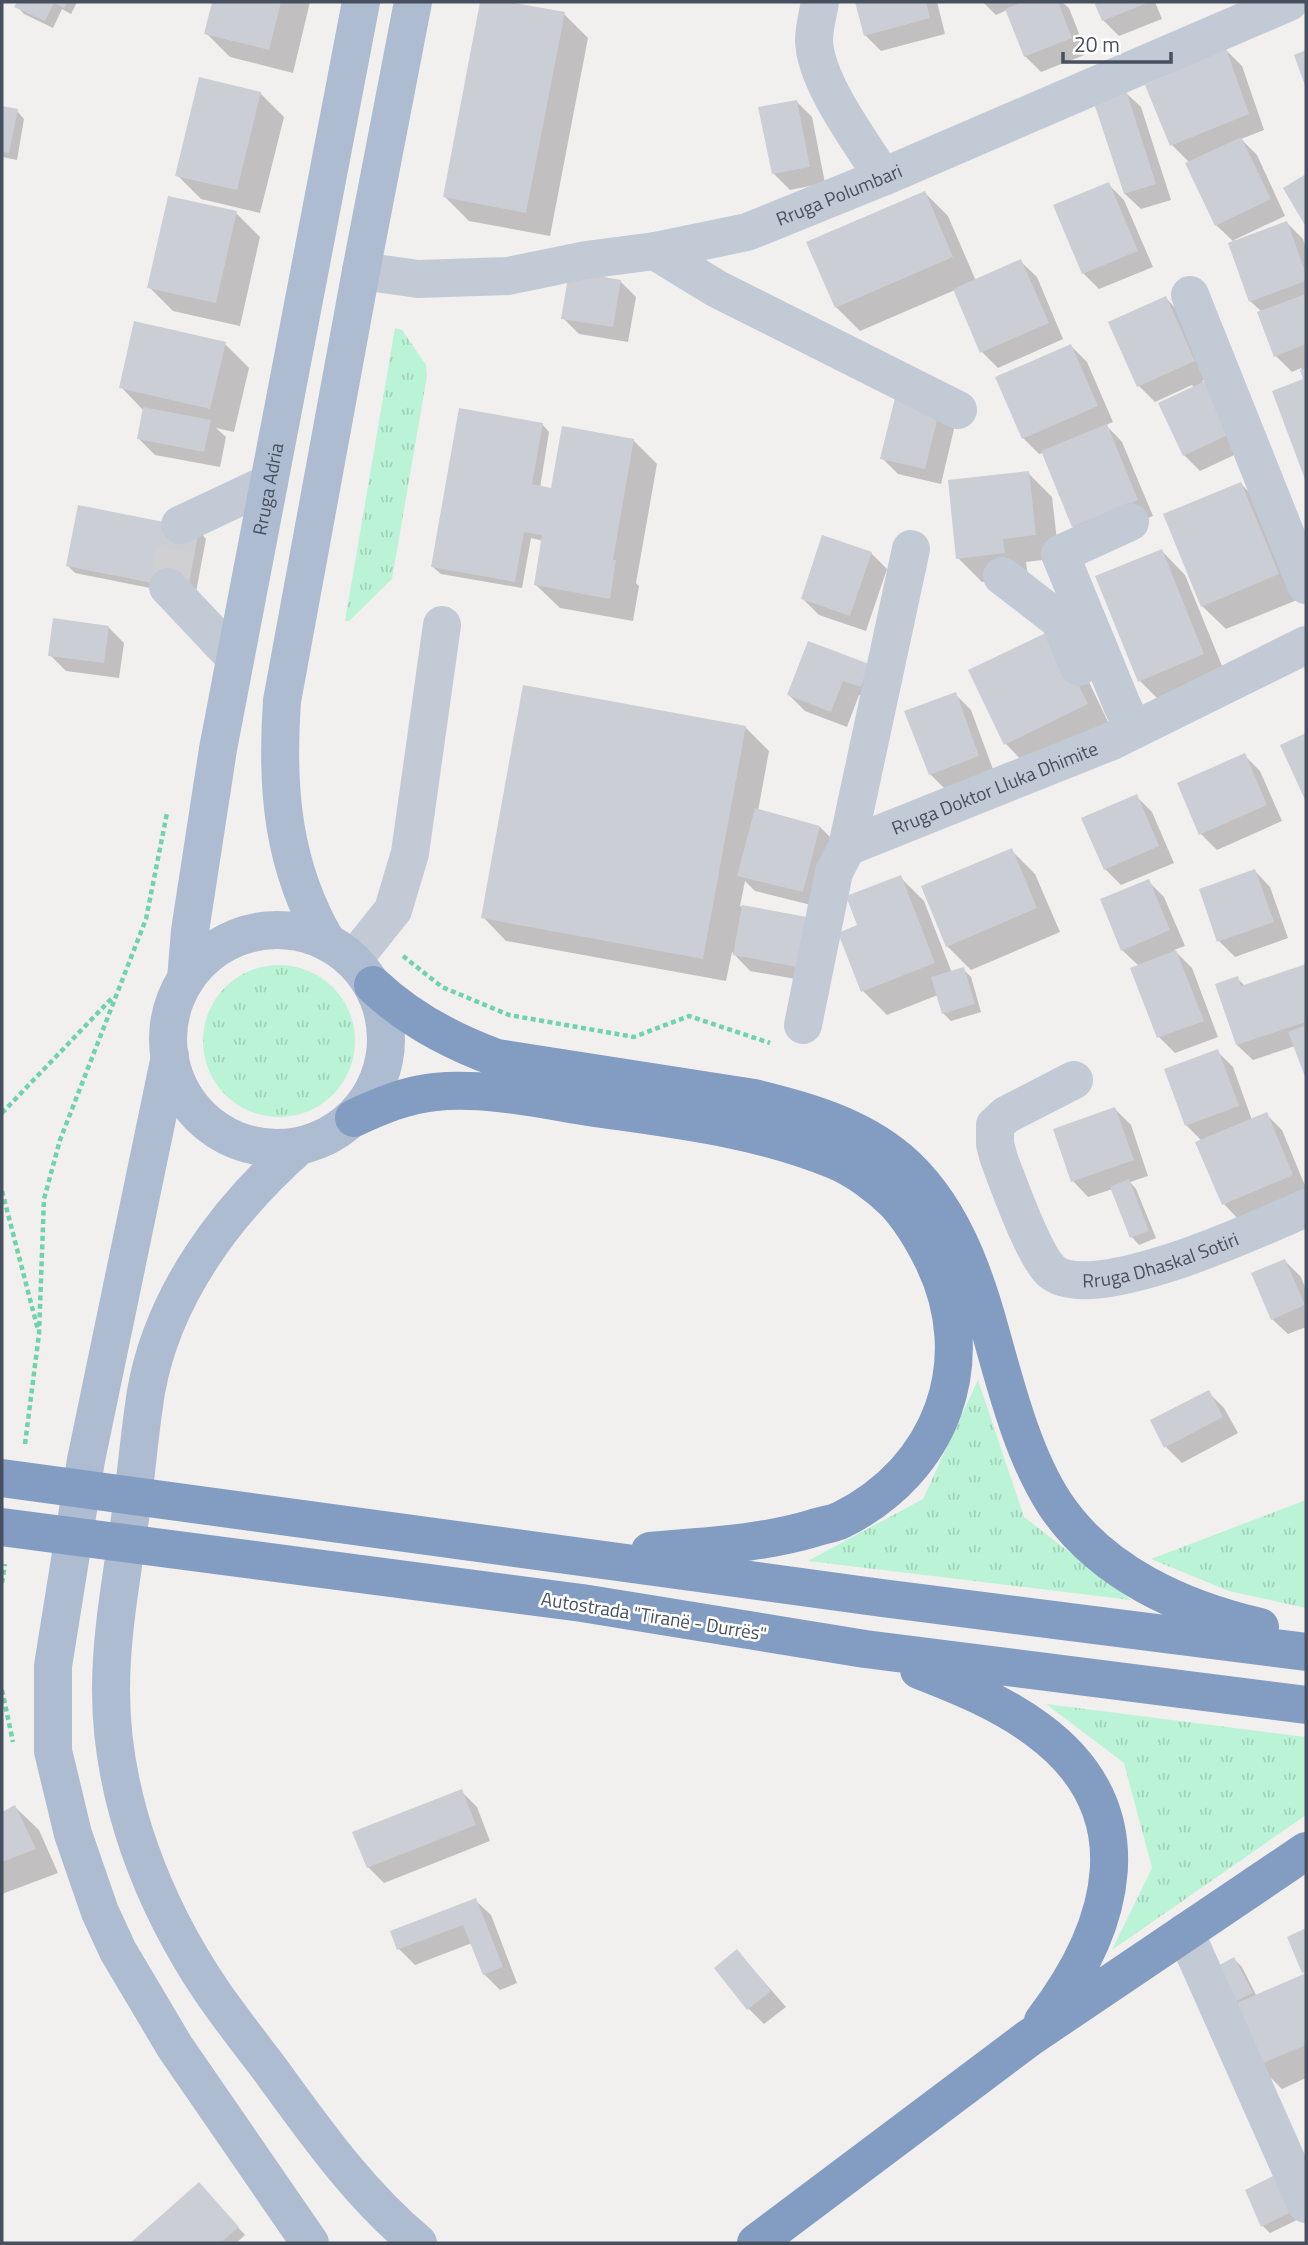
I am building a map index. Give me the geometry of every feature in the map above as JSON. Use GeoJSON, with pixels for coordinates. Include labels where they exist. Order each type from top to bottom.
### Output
{"type":"FeatureCollection","features":[{"type":"Feature","properties":{"kind":"highway"},"geometry":{"type":"LineString","coordinates":[[357,955],[395,1006],[456,1042],[497,1058],[786,1105],[850,1129],[898,1159],[938,1203],[952,1228],[982,1300],[1026,1446],[1055,1504],[1075,1530],[1125,1573],[1189,1606],[1249,1625],[1306,1636]]}},
{"type":"Feature","properties":{"kind":"highway"},"geometry":{"type":"LineString","coordinates":[[354,1118],[413,1095],[465,1092],[538,1099],[746,1133],[807,1150],[859,1173],[895,1202],[924,1242],[942,1279],[953,1322],[954,1366],[945,1407],[931,1439],[902,1476],[878,1498],[839,1521],[780,1538],[583,1557]]}},
{"type":"Feature","properties":{"kind":"highway"},"geometry":{"type":"LineString","coordinates":[[9,1466],[45,1483],[868,1596],[1306,1652]]}},
{"type":"Feature","properties":{"kind":"highway","name":"Autostrada \"Tiranë - Durrës\""},"geometry":{"type":"LineString","coordinates":[[4,1542],[582,1603],[865,1649],[1306,1705]]}},
{"type":"Feature","properties":{"kind":"highway"},"geometry":{"type":"LineString","coordinates":[[865,1649],[960,1686],[1017,1716],[1066,1754],[1095,1796],[1104,1822],[1108,1851],[1108,1881],[1103,1908],[1072,1977],[1029,2038]]}},
{"type":"Feature","properties":{"kind":"highway"},"geometry":{"type":"LineString","coordinates":[[755,2243],[1029,2038],[1306,1852]]}},
{"type":"Feature","properties":{"kind":"main road","name":"Rruga Adria"},"geometry":{"type":"LineString","coordinates":[[186,979],[190,931],[235,658],[361,2]]}},
{"type":"Feature","properties":{"kind":"main road"},"geometry":{"type":"LineString","coordinates":[[170,1056],[179,1086],[208,1124],[235,1140],[266,1148],[298,1147],[328,1136],[354,1118],[380,1078],[386,1047],[384,1015],[357,955],[314,919],[289,845],[279,765],[282,701],[360,271],[413,2]]}},
{"type":"Feature","properties":{"kind":"main road"},"geometry":{"type":"LineString","coordinates":[[310,2243],[175,2047],[118,1951],[100,1912],[73,1835],[53,1751],[53,1666],[84,1473],[170,1056],[169,1024],[178,993],[186,979],[207,955],[227,942],[250,933],[281,930],[297,932],[357,955]]}},
{"type":"Feature","properties":{"kind":"main road"},"geometry":{"type":"LineString","coordinates":[[298,1147],[275,1167],[209,1247],[176,1303],[158,1349],[147,1391],[112,1656],[113,1725],[125,1801],[138,1842],[162,1903],[189,1954],[212,1991],[328,2150],[375,2204],[418,2243]]}},
{"type":"Feature","properties":{"kind":"street"},"geometry":{"type":"LineString","coordinates":[[820,2],[814,39],[817,58],[832,94],[883,177]]}},
{"type":"Feature","properties":{"kind":"street","name":"Rruga Polumbari"},"geometry":{"type":"LineString","coordinates":[[360,271],[418,279],[508,276],[747,232],[883,177],[1290,2]]}},
{"type":"Feature","properties":{"kind":"street"},"geometry":{"type":"LineString","coordinates":[[655,251],[717,289],[958,410]]}},
{"type":"Feature","properties":{"kind":"street"},"geometry":{"type":"LineString","coordinates":[[1190,295],[1306,585]]}},
{"type":"Feature","properties":{"kind":"street"},"geometry":{"type":"LineString","coordinates":[[180,525],[269,483]]}},
{"type":"Feature","properties":{"kind":"street"},"geometry":{"type":"LineString","coordinates":[[1123,736],[1122,705],[1060,554],[1130,522]]}},
{"type":"Feature","properties":{"kind":"street"},"geometry":{"type":"LineString","coordinates":[[803,1025],[834,872],[847,847],[911,549]]}},
{"type":"Feature","properties":{"kind":"street"},"geometry":{"type":"LineString","coordinates":[[1002,576],[1059,620],[1123,736]]}},
{"type":"Feature","properties":{"kind":"street"},"geometry":{"type":"LineString","coordinates":[[168,587],[235,658]]}},
{"type":"Feature","properties":{"kind":"street"},"geometry":{"type":"LineString","coordinates":[[357,955],[393,911],[410,853],[442,625]]}},
{"type":"Feature","properties":{"kind":"street","name":"Rruga Doktor Lluka Dhimite"},"geometry":{"type":"LineString","coordinates":[[847,847],[1123,736],[1306,645]]}},
{"type":"Feature","properties":{"kind":"street","name":"Rruga Dhaskal Sotiri"},"geometry":{"type":"LineString","coordinates":[[1074,1080],[1006,1115],[995,1125],[995,1144],[999,1159],[1037,1250],[1051,1271],[1075,1281],[1120,1277],[1167,1264],[1306,1208]]}},
{"type":"Feature","properties":{"kind":"street"},"geometry":{"type":"LineString","coordinates":[[1185,1932],[1306,2204]]}},
{"type":"Feature","properties":{"kind":"path"},"geometry":{"type":"LineString","coordinates":[[9,1466],[39,1334],[44,1199],[60,1140],[146,919],[167,811]]}},
{"type":"Feature","properties":{"kind":"path"},"geometry":{"type":"LineString","coordinates":[[357,955],[509,1015],[634,1037],[689,1016],[774,1045],[800,1040],[803,1025]]}},
{"type":"Feature","properties":{"kind":"path"},"geometry":{"type":"LineString","coordinates":[[2,1113],[115,995]]}},
{"type":"Feature","properties":{"kind":"path"},"geometry":{"type":"LineString","coordinates":[[2,1191],[39,1334]]}},
{"type":"Feature","properties":{"kind":"path"},"geometry":{"type":"LineString","coordinates":[[2,1583],[4,1542]]}},
{"type":"Feature","properties":{"kind":"green space"},"geometry":{"type":"Polygon","coordinates":[[[395,328],[402,330],[426,365],[427,376],[392,579],[349,621],[345,621],[395,328]]]}},
{"type":"Feature","properties":{"kind":"green space"},"geometry":{"type":"Polygon","coordinates":[[[279,965],[308,971],[333,987],[349,1012],[355,1041],[349,1070],[333,1095],[308,1111],[279,1117],[250,1111],[225,1095],[209,1070],[203,1041],[209,1012],[225,987],[250,971],[279,965]]]}},
{"type":"Feature","properties":{"kind":"green space"},"geometry":{"type":"Polygon","coordinates":[[[978,1380],[1024,1517],[1131,1600],[808,1561],[923,1499],[978,1380]]]}},
{"type":"Feature","properties":{"kind":"green space"},"geometry":{"type":"Polygon","coordinates":[[[1306,1500],[1306,1608],[1229,1591],[1151,1559],[1306,1500]]]}},
{"type":"Feature","properties":{"kind":"green space"},"geometry":{"type":"Polygon","coordinates":[[[1046,1704],[1306,1737],[1306,1815],[1112,1950],[1152,1868],[1124,1763],[1046,1704]]]}},
{"type":"Feature","properties":{"kind":"building"},"geometry":{"type":"Polygon","coordinates":[[[17,2],[67,2],[64,8],[54,3],[45,21],[14,7],[17,2]]]}},
{"type":"Feature","properties":{"kind":"building"},"geometry":{"type":"Polygon","coordinates":[[[212,2],[281,2],[269,50],[204,34],[212,2]]]}},
{"type":"Feature","properties":{"kind":"building"},"geometry":{"type":"Polygon","coordinates":[[[480,2],[509,2],[565,12],[526,213],[443,197],[480,2]]]}},
{"type":"Feature","properties":{"kind":"building"},"geometry":{"type":"Polygon","coordinates":[[[855,2],[926,2],[930,18],[864,36],[855,2]]]}},
{"type":"Feature","properties":{"kind":"building"},"geometry":{"type":"Polygon","coordinates":[[[1023,2],[1058,2],[1072,38],[1024,57],[1005,9],[1023,2]]]}},
{"type":"Feature","properties":{"kind":"building"},"geometry":{"type":"Polygon","coordinates":[[[1094,2],[1150,2],[1102,21],[1094,2]]]}},
{"type":"Feature","properties":{"kind":"building"},"geometry":{"type":"Polygon","coordinates":[[[1226,48],[1249,114],[1170,146],[1145,85],[1226,48]]]}},
{"type":"Feature","properties":{"kind":"building"},"geometry":{"type":"Polygon","coordinates":[[[1306,50],[1306,88],[1294,55],[1306,50]]]}},
{"type":"Feature","properties":{"kind":"building"},"geometry":{"type":"Polygon","coordinates":[[[199,77],[261,92],[237,190],[175,176],[199,77]]]}},
{"type":"Feature","properties":{"kind":"building"},"geometry":{"type":"Polygon","coordinates":[[[1126,90],[1156,184],[1124,194],[1093,100],[1126,90]]]}},
{"type":"Feature","properties":{"kind":"building"},"geometry":{"type":"Polygon","coordinates":[[[797,100],[810,167],[772,174],[758,107],[797,100]]]}},
{"type":"Feature","properties":{"kind":"building"},"geometry":{"type":"Polygon","coordinates":[[[2,106],[18,109],[9,153],[2,152],[2,106]]]}},
{"type":"Feature","properties":{"kind":"building"},"geometry":{"type":"Polygon","coordinates":[[[1241,137],[1271,199],[1215,226],[1185,163],[1241,137]]]}},
{"type":"Feature","properties":{"kind":"building"},"geometry":{"type":"Polygon","coordinates":[[[1306,174],[1306,227],[1283,188],[1306,174]]]}},
{"type":"Feature","properties":{"kind":"building"},"geometry":{"type":"Polygon","coordinates":[[[1109,182],[1138,251],[1082,274],[1053,205],[1109,182]]]}},
{"type":"Feature","properties":{"kind":"building"},"geometry":{"type":"Polygon","coordinates":[[[925,191],[953,257],[835,308],[806,242],[925,191]]]}},
{"type":"Feature","properties":{"kind":"building"},"geometry":{"type":"Polygon","coordinates":[[[168,196],[237,211],[216,303],[147,288],[168,196]]]}},
{"type":"Feature","properties":{"kind":"building"},"geometry":{"type":"Polygon","coordinates":[[[1287,221],[1306,274],[1306,281],[1249,302],[1228,243],[1287,221]]]}},
{"type":"Feature","properties":{"kind":"building"},"geometry":{"type":"Polygon","coordinates":[[[1021,259],[1049,323],[980,353],[953,289],[1021,259]]]}},
{"type":"Feature","properties":{"kind":"building"},"geometry":{"type":"Polygon","coordinates":[[[569,271],[621,280],[613,327],[561,319],[569,271]]]}},
{"type":"Feature","properties":{"kind":"building"},"geometry":{"type":"Polygon","coordinates":[[[1306,294],[1306,344],[1274,357],[1257,312],[1306,294]]]}},
{"type":"Feature","properties":{"kind":"building"},"geometry":{"type":"Polygon","coordinates":[[[1166,296],[1195,361],[1137,387],[1108,322],[1166,296]]]}},
{"type":"Feature","properties":{"kind":"building"},"geometry":{"type":"Polygon","coordinates":[[[134,321],[226,342],[210,409],[119,388],[134,321]]]}},
{"type":"Feature","properties":{"kind":"building"},"geometry":{"type":"Polygon","coordinates":[[[1071,344],[1098,406],[1022,439],[995,377],[1071,344]]]}},
{"type":"Feature","properties":{"kind":"building"},"geometry":{"type":"Polygon","coordinates":[[[1306,368],[1306,482],[1272,391],[1303,379],[1300,370],[1306,368]]]}},
{"type":"Feature","properties":{"kind":"building"},"geometry":{"type":"Polygon","coordinates":[[[1205,381],[1230,434],[1183,456],[1158,403],[1205,381]]]}},
{"type":"Feature","properties":{"kind":"building"},"geometry":{"type":"Polygon","coordinates":[[[895,398],[940,408],[925,469],[880,459],[895,398]]]}},
{"type":"Feature","properties":{"kind":"building"},"geometry":{"type":"Polygon","coordinates":[[[143,407],[211,420],[204,452],[137,439],[143,407]]]}},
{"type":"Feature","properties":{"kind":"building"},"geometry":{"type":"Polygon","coordinates":[[[459,408],[543,423],[532,484],[551,488],[562,426],[634,439],[613,560],[616,560],[610,599],[534,585],[542,535],[524,532],[515,582],[431,567],[459,408]]]}},
{"type":"Feature","properties":{"kind":"building"},"geometry":{"type":"Polygon","coordinates":[[[1107,424],[1138,500],[1072,527],[1041,451],[1107,424]]]}},
{"type":"Feature","properties":{"kind":"building"},"geometry":{"type":"Polygon","coordinates":[[[1029,471],[1036,535],[1003,539],[1005,553],[956,559],[948,480],[1029,471]]]}},
{"type":"Feature","properties":{"kind":"building"},"geometry":{"type":"Polygon","coordinates":[[[1241,482],[1279,574],[1201,607],[1163,514],[1241,482]]]}},
{"type":"Feature","properties":{"kind":"building"},"geometry":{"type":"Polygon","coordinates":[[[78,505],[199,529],[188,590],[66,566],[78,505]]]}},
{"type":"Feature","properties":{"kind":"building"},"geometry":{"type":"Polygon","coordinates":[[[822,535],[872,552],[850,616],[801,599],[822,535]]]}},
{"type":"Feature","properties":{"kind":"building"},"geometry":{"type":"Polygon","coordinates":[[[1162,549],[1204,654],[1138,682],[1095,576],[1162,549]]]}},
{"type":"Feature","properties":{"kind":"building"},"geometry":{"type":"Polygon","coordinates":[[[53,618],[109,626],[104,663],[48,656],[53,618]]]}},
{"type":"Feature","properties":{"kind":"building"},"geometry":{"type":"Polygon","coordinates":[[[1052,630],[1088,704],[1004,745],[968,670],[1052,630]]]}},
{"type":"Feature","properties":{"kind":"building"},"geometry":{"type":"Polygon","coordinates":[[[808,641],[869,664],[861,687],[843,681],[831,712],[787,695],[808,641]]]}},
{"type":"Feature","properties":{"kind":"building"},"geometry":{"type":"Polygon","coordinates":[[[523,685],[746,726],[703,959],[481,918],[523,685]]]}},
{"type":"Feature","properties":{"kind":"building"},"geometry":{"type":"Polygon","coordinates":[[[956,692],[979,756],[929,775],[904,711],[956,692]]]}},
{"type":"Feature","properties":{"kind":"building"},"geometry":{"type":"Polygon","coordinates":[[[1306,733],[1306,802],[1280,745],[1306,733]]]}},
{"type":"Feature","properties":{"kind":"building"},"geometry":{"type":"Polygon","coordinates":[[[1245,753],[1267,805],[1199,835],[1177,783],[1245,753]]]}},
{"type":"Feature","properties":{"kind":"building"},"geometry":{"type":"Polygon","coordinates":[[[1137,794],[1159,846],[1104,870],[1081,818],[1137,794]]]}},
{"type":"Feature","properties":{"kind":"building"},"geometry":{"type":"Polygon","coordinates":[[[755,808],[820,826],[803,892],[737,876],[755,808]]]}},
{"type":"Feature","properties":{"kind":"building"},"geometry":{"type":"Polygon","coordinates":[[[1012,848],[1037,908],[946,947],[921,886],[1012,848]]]}},
{"type":"Feature","properties":{"kind":"building"},"geometry":{"type":"Polygon","coordinates":[[[1255,869],[1274,922],[1217,942],[1199,889],[1255,869]]]}},
{"type":"Feature","properties":{"kind":"building"},"geometry":{"type":"Polygon","coordinates":[[[901,875],[935,963],[861,992],[838,933],[857,925],[846,896],[901,875]]]}},
{"type":"Feature","properties":{"kind":"building"},"geometry":{"type":"Polygon","coordinates":[[[1149,879],[1170,930],[1121,951],[1100,899],[1149,879]]]}},
{"type":"Feature","properties":{"kind":"building"},"geometry":{"type":"Polygon","coordinates":[[[742,905],[818,919],[808,969],[733,955],[742,905]]]}},
{"type":"Feature","properties":{"kind":"building"},"geometry":{"type":"Polygon","coordinates":[[[1176,950],[1204,1021],[1157,1038],[1130,968],[1176,950]]]}},
{"type":"Feature","properties":{"kind":"building"},"geometry":{"type":"Polygon","coordinates":[[[1306,964],[1306,1022],[1236,1045],[1215,984],[1238,976],[1241,986],[1306,964]]]}},
{"type":"Feature","properties":{"kind":"building"},"geometry":{"type":"Polygon","coordinates":[[[964,967],[975,1004],[942,1014],[931,977],[964,967]]]}},
{"type":"Feature","properties":{"kind":"building"},"geometry":{"type":"Polygon","coordinates":[[[1306,1025],[1306,1079],[1288,1032],[1306,1025]]]}},
{"type":"Feature","properties":{"kind":"building"},"geometry":{"type":"Polygon","coordinates":[[[1218,1049],[1239,1106],[1185,1126],[1164,1069],[1218,1049]]]}},
{"type":"Feature","properties":{"kind":"building"},"geometry":{"type":"Polygon","coordinates":[[[1115,1107],[1134,1160],[1071,1182],[1053,1129],[1115,1107]]]}},
{"type":"Feature","properties":{"kind":"building"},"geometry":{"type":"Polygon","coordinates":[[[1267,1112],[1293,1175],[1222,1205],[1195,1142],[1267,1112]]]}},
{"type":"Feature","properties":{"kind":"building"},"geometry":{"type":"Polygon","coordinates":[[[1129,1179],[1149,1231],[1130,1238],[1110,1187],[1129,1179]]]}},
{"type":"Feature","properties":{"kind":"building"},"geometry":{"type":"Polygon","coordinates":[[[1285,1259],[1305,1305],[1271,1320],[1251,1273],[1285,1259]]]}},
{"type":"Feature","properties":{"kind":"building"},"geometry":{"type":"Polygon","coordinates":[[[1209,1390],[1223,1417],[1164,1448],[1150,1420],[1209,1390]]]}},
{"type":"Feature","properties":{"kind":"building"},"geometry":{"type":"Polygon","coordinates":[[[462,1789],[476,1825],[367,1868],[352,1832],[462,1789]]]}},
{"type":"Feature","properties":{"kind":"building"},"geometry":{"type":"Polygon","coordinates":[[[15,1805],[36,1849],[2,1862],[2,1812],[15,1805]]]}},
{"type":"Feature","properties":{"kind":"building"},"geometry":{"type":"Polygon","coordinates":[[[476,1898],[503,1967],[483,1975],[463,1925],[397,1950],[390,1931],[476,1898]]]}},
{"type":"Feature","properties":{"kind":"building"},"geometry":{"type":"Polygon","coordinates":[[[1306,1928],[1306,1972],[1302,1973],[1287,1937],[1306,1928]]]}},
{"type":"Feature","properties":{"kind":"building"},"geometry":{"type":"Polygon","coordinates":[[[737,1949],[771,1991],[747,2010],[714,1968],[737,1949]]]}},
{"type":"Feature","properties":{"kind":"building"},"geometry":{"type":"Polygon","coordinates":[[[1234,1957],[1253,1993],[1234,2002],[1216,1967],[1234,1957]]]}},
{"type":"Feature","properties":{"kind":"building"},"geometry":{"type":"Polygon","coordinates":[[[1306,1973],[1306,2045],[1256,2066],[1230,2006],[1306,1973]]]}},
{"type":"Feature","properties":{"kind":"building"},"geometry":{"type":"Polygon","coordinates":[[[1275,2175],[1293,2211],[1261,2227],[1245,2190],[1275,2175]]]}},
{"type":"Feature","properties":{"kind":"building"},"geometry":{"type":"Polygon","coordinates":[[[199,2182],[239,2227],[220,2243],[130,2243],[199,2182]]]}},
{"type":"Feature","properties":{"kind":"tunnel"},"geometry":{"type":"LineString","coordinates":[[168,587],[180,525]]}}]}
